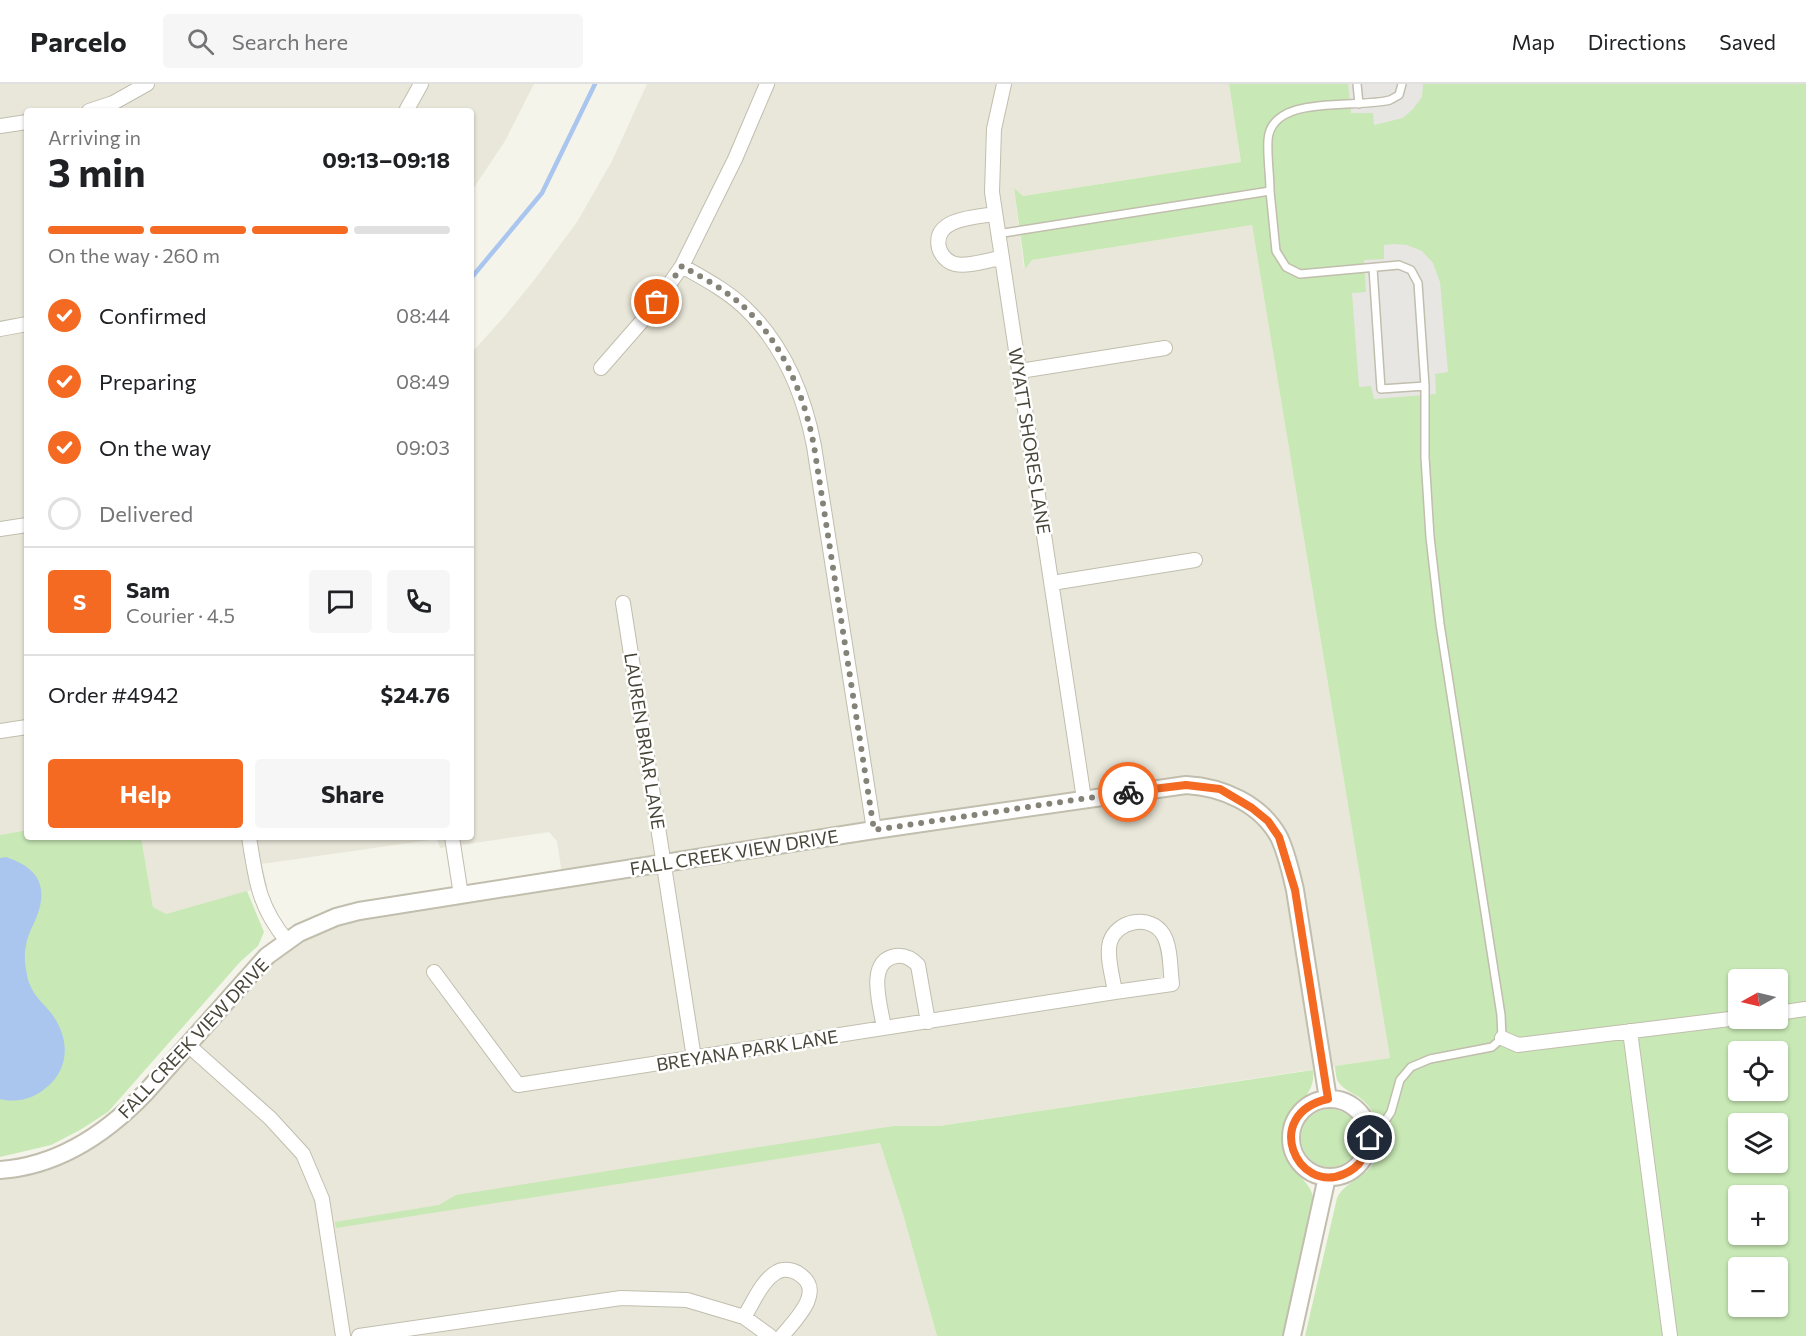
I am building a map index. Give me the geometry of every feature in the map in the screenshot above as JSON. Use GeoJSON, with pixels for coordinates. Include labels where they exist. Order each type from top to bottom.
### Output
{"type":"FeatureCollection","features":[{"type":"Feature","properties":{"kind":"street"},"geometry":{"type":"LineString","coordinates":[[97,108],[113,103],[147,84]]}},
{"type":"Feature","properties":{"kind":"street"},"geometry":{"type":"LineString","coordinates":[[601,368],[649,313],[682,266],[735,159],[767,84]]}},
{"type":"Feature","properties":{"kind":"street","name":"WYATT SHORES LANE"},"geometry":{"type":"LineString","coordinates":[[1004,84],[994,129],[992,192],[1084,799]]}},
{"type":"Feature","properties":{"kind":"street"},"geometry":{"type":"LineString","coordinates":[[406,108],[416,86]]}},
{"type":"Feature","properties":{"kind":"street"},"geometry":{"type":"LineString","coordinates":[[0,126],[24,122]]}},
{"type":"Feature","properties":{"kind":"street"},"geometry":{"type":"LineString","coordinates":[[995,214],[950,223],[944,228],[939,242],[942,255],[955,264],[1001,258]]}},
{"type":"Feature","properties":{"kind":"street"},"geometry":{"type":"LineString","coordinates":[[682,266],[724,291],[744,307],[775,345],[803,398],[814,446],[874,830]]}},
{"type":"Feature","properties":{"kind":"street"},"geometry":{"type":"LineString","coordinates":[[0,329],[24,325]]}},
{"type":"Feature","properties":{"kind":"street"},"geometry":{"type":"LineString","coordinates":[[1020,371],[1165,348]]}},
{"type":"Feature","properties":{"kind":"street"},"geometry":{"type":"LineString","coordinates":[[0,529],[24,525]]}},
{"type":"Feature","properties":{"kind":"street"},"geometry":{"type":"LineString","coordinates":[[1052,583],[1195,560]]}},
{"type":"Feature","properties":{"kind":"street","name":"LAUREN BRIAR LANE"},"geometry":{"type":"LineString","coordinates":[[623,603],[694,1058]]}},
{"type":"Feature","properties":{"kind":"street"},"geometry":{"type":"LineString","coordinates":[[0,731],[24,727]]}},
{"type":"Feature","properties":{"kind":"street","name":"FALL CREEK VIEW DRIVE"},"geometry":{"type":"LineString","coordinates":[[0,1170],[57,1157],[99,1135],[131,1108],[250,973],[287,941],[317,925],[359,911],[1171,786],[1203,786],[1220,789],[1236,797],[1268,821],[1279,837],[1295,890],[1328,1099]]}},
{"type":"Feature","properties":{"kind":"street"},"geometry":{"type":"LineString","coordinates":[[250,840],[262,901],[268,916],[287,941]]}},
{"type":"Feature","properties":{"kind":"street"},"geometry":{"type":"LineString","coordinates":[[452,840],[461,895]]}},
{"type":"Feature","properties":{"kind":"street","name":"BREYANA PARK LANE"},"geometry":{"type":"LineString","coordinates":[[434,972],[518,1085],[1172,984],[1164,934],[1152,924],[1145,921],[1130,923],[1112,937],[1109,951],[1115,992]]}},
{"type":"Feature","properties":{"kind":"street"},"geometry":{"type":"LineString","coordinates":[[884,1028],[877,974],[882,963],[894,956],[906,957],[918,965],[928,1022]]}},
{"type":"Feature","properties":{"kind":"street"},"geometry":{"type":"LineString","coordinates":[[1788,1011],[1805,1009]]}},
{"type":"Feature","properties":{"kind":"street"},"geometry":{"type":"LineString","coordinates":[[1502,1038],[1518,1045],[1728,1019]]}},
{"type":"Feature","properties":{"kind":"street"},"geometry":{"type":"LineString","coordinates":[[1630,1031],[1670,1336]]}},
{"type":"Feature","properties":{"kind":"street"},"geometry":{"type":"LineString","coordinates":[[188,1045],[270,1118],[303,1154],[322,1199],[343,1336]]}},
{"type":"Feature","properties":{"kind":"street"},"geometry":{"type":"LineString","coordinates":[[1328,1099],[1341,1100],[1361,1114],[1367,1126],[1370,1138],[1367,1151],[1361,1162],[1346,1174],[1327,1177],[1315,1174],[1304,1167],[1296,1157],[1292,1144],[1292,1131],[1296,1119],[1304,1109],[1315,1102],[1328,1099]]}},
{"type":"Feature","properties":{"kind":"street"},"geometry":{"type":"LineString","coordinates":[[1292,1336],[1327,1177]]}},
{"type":"Feature","properties":{"kind":"street"},"geometry":{"type":"LineString","coordinates":[[744,1317],[769,1278],[779,1270],[794,1270],[806,1278],[810,1292],[807,1304],[782,1336]]}},
{"type":"Feature","properties":{"kind":"street"},"geometry":{"type":"LineString","coordinates":[[359,1336],[621,1298],[687,1300],[744,1317],[770,1336]]}},
{"type":"Feature","properties":{"kind":"lane"},"geometry":{"type":"LineString","coordinates":[[1358,84],[1359,104]]}},
{"type":"Feature","properties":{"kind":"lane"},"geometry":{"type":"LineString","coordinates":[[1367,1126],[1385,1121],[1391,1112],[1400,1080],[1411,1067],[1430,1059],[1492,1047],[1502,1038],[1501,1015],[1440,624],[1425,457],[1427,411],[1418,283],[1411,270],[1399,265],[1300,274],[1286,267],[1276,251],[1268,137],[1276,118],[1294,108],[1384,102],[1399,95],[1402,84]]}},
{"type":"Feature","properties":{"kind":"lane"},"geometry":{"type":"LineString","coordinates":[[997,234],[1270,191]]}},
{"type":"Feature","properties":{"kind":"lane"},"geometry":{"type":"LineString","coordinates":[[1373,268],[1382,389],[1425,386]]}},
{"type":"Feature","properties":{"kind":"shaded area"},"geometry":{"type":"Polygon","coordinates":[[[0,84],[534,84],[505,141],[474,188],[474,108],[24,108],[24,831],[0,835],[0,84]]]}},
{"type":"Feature","properties":{"kind":"shaded area"},"geometry":{"type":"Polygon","coordinates":[[[647,84],[1229,84],[1241,162],[1023,196],[1014,189],[1024,268],[1032,260],[1252,225],[1390,1058],[939,1126],[893,1126],[445,1210],[880,1143],[903,1214],[937,1336],[0,1336],[0,1178],[83,1152],[113,1134],[140,1111],[259,973],[284,952],[310,936],[358,919],[564,887],[557,841],[549,832],[440,848],[437,840],[474,840],[474,350],[535,279],[577,222],[612,161],[647,84]]]}},
{"type":"Feature","properties":{"kind":"shaded area"},"geometry":{"type":"Polygon","coordinates":[[[1348,84],[1423,84],[1422,97],[1403,118],[1374,125],[1373,113],[1351,113],[1348,84]]]}},
{"type":"Feature","properties":{"kind":"shaded area"},"geometry":{"type":"Polygon","coordinates":[[[1384,245],[1407,245],[1422,251],[1433,263],[1440,282],[1448,372],[1435,374],[1436,394],[1374,399],[1371,386],[1359,387],[1352,293],[1366,292],[1364,260],[1384,259],[1384,245]]]}},
{"type":"Feature","properties":{"kind":"shaded area"},"geometry":{"type":"Polygon","coordinates":[[[142,840],[430,840],[262,864],[267,886],[166,914],[153,907],[142,840]]]}},
{"type":"Feature","properties":{"kind":"green space"},"geometry":{"type":"Polygon","coordinates":[[[1229,84],[1806,84],[1806,1336],[1305,1336],[1337,1198],[1345,1187],[1371,1166],[1378,1152],[1379,1143],[1378,1126],[1371,1110],[1359,1097],[1339,1083],[1335,1066],[1390,1058],[1252,225],[1032,260],[1025,269],[1014,188],[1023,196],[1241,162],[1229,84]]]}},
{"type":"Feature","properties":{"kind":"green space"},"geometry":{"type":"Polygon","coordinates":[[[24,831],[24,840],[142,840],[153,907],[166,914],[247,891],[264,932],[258,946],[240,962],[108,1112],[51,1145],[0,1157],[0,835],[24,831]]]}},
{"type":"Feature","properties":{"kind":"green space"},"geometry":{"type":"Polygon","coordinates":[[[1313,1070],[1310,1090],[1288,1118],[1282,1139],[1286,1159],[1308,1186],[1314,1203],[1283,1336],[937,1336],[903,1214],[880,1143],[336,1228],[335,1222],[439,1205],[456,1195],[893,1126],[939,1126],[1313,1070]]]}},
{"type":"Feature","properties":{"kind":"green space"},"geometry":{"type":"Polygon","coordinates":[[[1324,1109],[1336,1109],[1351,1117],[1359,1132],[1359,1144],[1351,1159],[1336,1167],[1324,1167],[1309,1159],[1301,1144],[1301,1132],[1309,1117],[1324,1109]]]}},
{"type":"Feature","properties":{"kind":"water"},"geometry":{"type":"Polygon","coordinates":[[[6,857],[25,866],[37,878],[40,886],[40,905],[25,949],[28,981],[37,997],[57,1022],[65,1051],[60,1070],[47,1087],[31,1097],[13,1101],[0,1099],[0,858],[6,857]]]}},
{"type":"Feature","properties":{"kind":"waterway"},"geometry":{"type":"LineString","coordinates":[[474,275],[542,193],[595,84]]}},
{"type":"Feature","properties":{"kind":"way so far"},"geometry":{"type":"LineString","coordinates":[[657,302],[682,266],[724,291],[759,323],[791,372],[803,398],[814,446],[874,830],[1128,792]]}},
{"type":"Feature","properties":{"kind":"route"},"geometry":{"type":"LineString","coordinates":[[1128,792],[1186,785],[1220,789],[1236,797],[1268,821],[1279,837],[1295,890],[1328,1099],[1315,1102],[1304,1109],[1296,1119],[1292,1131],[1292,1144],[1296,1157],[1304,1167],[1315,1174],[1327,1177],[1340,1176],[1352,1171],[1361,1162],[1370,1138]]}}]}
